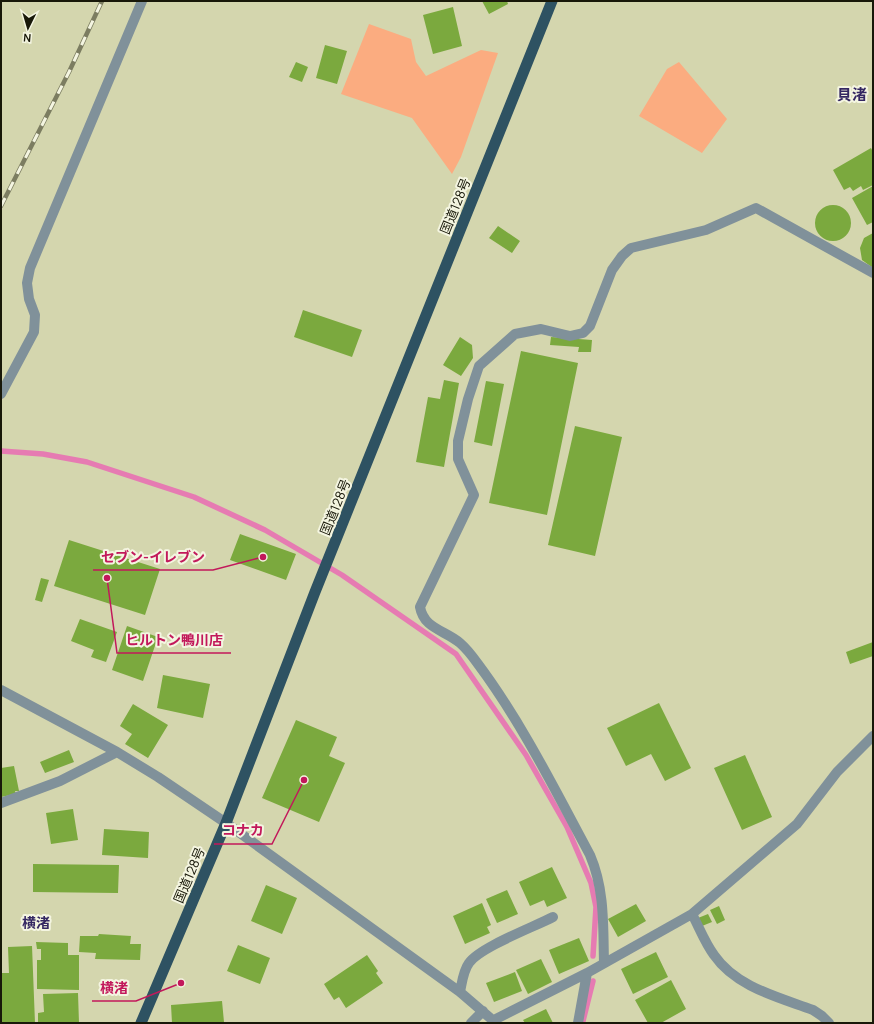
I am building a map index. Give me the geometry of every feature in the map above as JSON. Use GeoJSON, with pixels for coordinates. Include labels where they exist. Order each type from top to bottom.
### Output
{"type":"FeatureCollection","features":[{"type":"Feature","properties":{"kind":"highway","name":"国道128号"},"geometry":{"type":"LineString","coordinates":[[141,1023],[226,823],[314,592],[334,546],[552,1]]}},
{"type":"Feature","properties":{"kind":"street"},"geometry":{"type":"LineString","coordinates":[[1,394],[34,332],[35,315],[29,298],[27,283],[30,268],[142,1]]}},
{"type":"Feature","properties":{"kind":"street"},"geometry":{"type":"LineString","coordinates":[[604,963],[602,894],[598,873],[590,855],[526,738],[478,664],[460,643],[429,624],[422,617],[420,607],[474,495],[458,459],[458,441],[468,399],[479,366],[514,334],[541,329],[570,336],[583,333],[590,326],[612,270],[622,256],[632,248],[706,230],[756,208],[873,273]]}},
{"type":"Feature","properties":{"kind":"street"},"geometry":{"type":"LineString","coordinates":[[1,690],[117,752],[158,777],[226,823],[460,992],[495,1021],[587,973],[692,914],[797,824],[837,772],[873,736]]}},
{"type":"Feature","properties":{"kind":"street"},"geometry":{"type":"LineString","coordinates":[[1,803],[60,781],[117,752]]}},
{"type":"Feature","properties":{"kind":"street"},"geometry":{"type":"LineString","coordinates":[[692,914],[714,955],[731,974],[753,987],[813,1010],[829,1023]]}},
{"type":"Feature","properties":{"kind":"street"},"geometry":{"type":"LineString","coordinates":[[460,992],[463,976],[469,963],[480,953],[553,917]]}},
{"type":"Feature","properties":{"kind":"street"},"geometry":{"type":"LineString","coordinates":[[578,1023],[587,973]]}},
{"type":"Feature","properties":{"kind":"street"},"geometry":{"type":"LineString","coordinates":[[471,1023],[482,1011]]}},
{"type":"Feature","properties":{"kind":"shaded area"},"geometry":{"type":"Polygon","coordinates":[[[369,24],[411,39],[416,62],[426,76],[481,50],[498,53],[461,157],[452,174],[412,118],[341,94],[369,24]]]}},
{"type":"Feature","properties":{"kind":"shaded area"},"geometry":{"type":"Polygon","coordinates":[[[679,62],[727,119],[702,153],[639,116],[667,69],[679,62]]]}},
{"type":"Feature","properties":{"kind":"building"},"geometry":{"type":"Polygon","coordinates":[[[482,1],[507,1],[508,4],[489,14],[482,1]]]}},
{"type":"Feature","properties":{"kind":"building"},"geometry":{"type":"Polygon","coordinates":[[[453,7],[462,46],[433,54],[423,15],[453,7]]]}},
{"type":"Feature","properties":{"kind":"building"},"geometry":{"type":"Polygon","coordinates":[[[325,45],[347,51],[337,84],[316,78],[325,45]]]}},
{"type":"Feature","properties":{"kind":"building"},"geometry":{"type":"Polygon","coordinates":[[[296,62],[308,67],[302,82],[289,77],[296,62]]]}},
{"type":"Feature","properties":{"kind":"building"},"geometry":{"type":"Polygon","coordinates":[[[871,148],[873,152],[873,185],[863,190],[861,186],[853,191],[850,187],[844,190],[833,170],[871,148]]]}},
{"type":"Feature","properties":{"kind":"building"},"geometry":{"type":"Polygon","coordinates":[[[873,186],[873,222],[867,225],[852,198],[873,186]]]}},
{"type":"Feature","properties":{"kind":"building"},"geometry":{"type":"Polygon","coordinates":[[[837,205],[846,210],[850,216],[850,230],[846,236],[837,241],[829,241],[820,236],[816,230],[815,219],[820,210],[826,206],[837,205]]]}},
{"type":"Feature","properties":{"kind":"building"},"geometry":{"type":"Polygon","coordinates":[[[498,226],[520,241],[512,253],[489,238],[498,226]]]}},
{"type":"Feature","properties":{"kind":"building"},"geometry":{"type":"Polygon","coordinates":[[[873,233],[873,268],[862,260],[860,248],[864,238],[873,233]]]}},
{"type":"Feature","properties":{"kind":"building"},"geometry":{"type":"Polygon","coordinates":[[[303,310],[362,330],[352,357],[294,337],[303,310]]]}},
{"type":"Feature","properties":{"kind":"building"},"geometry":{"type":"Polygon","coordinates":[[[460,337],[472,345],[473,358],[461,376],[443,365],[460,337]]]}},
{"type":"Feature","properties":{"kind":"building"},"geometry":{"type":"Polygon","coordinates":[[[551,337],[592,340],[591,352],[578,352],[579,347],[550,345],[551,337]]]}},
{"type":"Feature","properties":{"kind":"building"},"geometry":{"type":"Polygon","coordinates":[[[521,351],[578,363],[547,515],[489,503],[521,351]]]}},
{"type":"Feature","properties":{"kind":"building"},"geometry":{"type":"Polygon","coordinates":[[[444,380],[459,383],[444,467],[416,462],[428,397],[440,399],[444,380]]]}},
{"type":"Feature","properties":{"kind":"building"},"geometry":{"type":"Polygon","coordinates":[[[486,381],[504,384],[492,446],[474,442],[486,381]]]}},
{"type":"Feature","properties":{"kind":"building"},"geometry":{"type":"Polygon","coordinates":[[[575,426],[622,437],[595,556],[548,545],[575,426]]]}},
{"type":"Feature","properties":{"kind":"building"},"geometry":{"type":"Polygon","coordinates":[[[240,534],[296,554],[286,580],[230,560],[240,534]]]}},
{"type":"Feature","properties":{"kind":"building"},"geometry":{"type":"Polygon","coordinates":[[[69,540],[160,569],[145,615],[54,586],[69,540]]]}},
{"type":"Feature","properties":{"kind":"building"},"geometry":{"type":"Polygon","coordinates":[[[41,578],[49,580],[42,602],[35,600],[41,578]]]}},
{"type":"Feature","properties":{"kind":"building"},"geometry":{"type":"Polygon","coordinates":[[[80,619],[117,632],[106,662],[91,657],[94,650],[71,641],[80,619]]]}},
{"type":"Feature","properties":{"kind":"building"},"geometry":{"type":"Polygon","coordinates":[[[127,626],[158,637],[143,681],[112,670],[127,626]]]}},
{"type":"Feature","properties":{"kind":"building"},"geometry":{"type":"Polygon","coordinates":[[[873,642],[873,656],[850,664],[846,652],[873,642]]]}},
{"type":"Feature","properties":{"kind":"building"},"geometry":{"type":"Polygon","coordinates":[[[163,675],[210,684],[203,718],[157,708],[163,675]]]}},
{"type":"Feature","properties":{"kind":"building"},"geometry":{"type":"Polygon","coordinates":[[[659,703],[691,768],[665,781],[651,754],[626,766],[607,728],[659,703]]]}},
{"type":"Feature","properties":{"kind":"building"},"geometry":{"type":"Polygon","coordinates":[[[133,704],[168,725],[148,758],[125,744],[132,734],[120,726],[133,704]]]}},
{"type":"Feature","properties":{"kind":"building"},"geometry":{"type":"Polygon","coordinates":[[[296,720],[337,737],[329,756],[345,763],[319,822],[262,798],[296,720]]]}},
{"type":"Feature","properties":{"kind":"building"},"geometry":{"type":"Polygon","coordinates":[[[69,750],[74,762],[45,773],[40,762],[69,750]]]}},
{"type":"Feature","properties":{"kind":"building"},"geometry":{"type":"Polygon","coordinates":[[[745,755],[772,817],[742,830],[714,768],[745,755]]]}},
{"type":"Feature","properties":{"kind":"building"},"geometry":{"type":"Polygon","coordinates":[[[14,766],[19,791],[15,791],[16,794],[1,797],[1,768],[14,766]]]}},
{"type":"Feature","properties":{"kind":"building"},"geometry":{"type":"Polygon","coordinates":[[[73,809],[78,840],[51,844],[46,813],[73,809]]]}},
{"type":"Feature","properties":{"kind":"building"},"geometry":{"type":"Polygon","coordinates":[[[104,829],[149,832],[148,858],[102,855],[104,829]]]}},
{"type":"Feature","properties":{"kind":"building"},"geometry":{"type":"Polygon","coordinates":[[[33,864],[119,865],[118,893],[33,892],[33,864]]]}},
{"type":"Feature","properties":{"kind":"building"},"geometry":{"type":"Polygon","coordinates":[[[552,867],[567,898],[547,907],[544,900],[530,906],[519,882],[552,867]]]}},
{"type":"Feature","properties":{"kind":"building"},"geometry":{"type":"Polygon","coordinates":[[[266,885],[297,898],[282,934],[251,921],[266,885]]]}},
{"type":"Feature","properties":{"kind":"building"},"geometry":{"type":"Polygon","coordinates":[[[507,890],[518,914],[497,923],[486,899],[507,890]]]}},
{"type":"Feature","properties":{"kind":"building"},"geometry":{"type":"Polygon","coordinates":[[[482,903],[491,925],[487,927],[490,933],[465,944],[453,916],[482,903]]]}},
{"type":"Feature","properties":{"kind":"building"},"geometry":{"type":"Polygon","coordinates":[[[636,904],[646,921],[618,937],[608,919],[636,904]]]}},
{"type":"Feature","properties":{"kind":"building"},"geometry":{"type":"Polygon","coordinates":[[[719,906],[725,920],[717,924],[710,910],[719,906]]]}},
{"type":"Feature","properties":{"kind":"building"},"geometry":{"type":"Polygon","coordinates":[[[708,914],[712,922],[702,926],[698,918],[708,914]]]}},
{"type":"Feature","properties":{"kind":"building"},"geometry":{"type":"Polygon","coordinates":[[[99,934],[131,936],[130,944],[141,944],[140,960],[95,959],[96,953],[79,952],[80,936],[98,936],[99,934]]]}},
{"type":"Feature","properties":{"kind":"building"},"geometry":{"type":"Polygon","coordinates":[[[579,938],[589,961],[559,974],[549,950],[579,938]]]}},
{"type":"Feature","properties":{"kind":"building"},"geometry":{"type":"Polygon","coordinates":[[[36,942],[68,943],[68,955],[79,955],[79,990],[37,989],[37,960],[41,960],[41,949],[37,949],[36,942]]]}},
{"type":"Feature","properties":{"kind":"building"},"geometry":{"type":"Polygon","coordinates":[[[238,945],[270,958],[260,984],[227,971],[238,945]]]}},
{"type":"Feature","properties":{"kind":"building"},"geometry":{"type":"Polygon","coordinates":[[[32,946],[35,1023],[1,1023],[1,973],[9,973],[8,947],[32,946]]]}},
{"type":"Feature","properties":{"kind":"building"},"geometry":{"type":"Polygon","coordinates":[[[656,952],[668,977],[633,994],[621,969],[656,952]]]}},
{"type":"Feature","properties":{"kind":"building"},"geometry":{"type":"Polygon","coordinates":[[[367,955],[378,971],[376,973],[383,983],[346,1008],[339,997],[334,1000],[324,984],[367,955]]]}},
{"type":"Feature","properties":{"kind":"building"},"geometry":{"type":"Polygon","coordinates":[[[541,959],[552,982],[528,994],[516,970],[541,959]]]}},
{"type":"Feature","properties":{"kind":"building"},"geometry":{"type":"Polygon","coordinates":[[[515,972],[522,991],[494,1002],[486,983],[515,972]]]}},
{"type":"Feature","properties":{"kind":"building"},"geometry":{"type":"Polygon","coordinates":[[[671,980],[686,1009],[661,1023],[648,1023],[635,1000],[671,980]]]}},
{"type":"Feature","properties":{"kind":"building"},"geometry":{"type":"Polygon","coordinates":[[[78,993],[79,1023],[38,1023],[38,1013],[44,1012],[43,994],[78,993]]]}},
{"type":"Feature","properties":{"kind":"building"},"geometry":{"type":"Polygon","coordinates":[[[222,1001],[224,1022],[172,1023],[171,1005],[222,1001]]]}},
{"type":"Feature","properties":{"kind":"building"},"geometry":{"type":"Polygon","coordinates":[[[546,1009],[553,1023],[525,1023],[523,1020],[546,1009]]]}},
{"type":"Feature","properties":{"kind":"waterway"},"geometry":{"type":"LineString","coordinates":[[1,451],[43,454],[87,462],[194,497],[265,530],[342,575],[456,654],[526,755],[567,827],[591,883],[596,907],[593,956]]}},
{"type":"Feature","properties":{"kind":"waterway"},"geometry":{"type":"LineString","coordinates":[[583,1021],[593,981]]}},
{"type":"Feature","properties":{"kind":"railway"},"geometry":{"type":"LineString","coordinates":[[1,206],[69,72],[102,1]]}},
{"type":"Feature","properties":{"kind":"place","name":"セブン-イレブン"},"geometry":{"type":"Point","coordinates":[263,557]}},
{"type":"Feature","properties":{"kind":"place","name":"ヒルトン鴨川店"},"geometry":{"type":"Point","coordinates":[107,578]}},
{"type":"Feature","properties":{"kind":"place","name":"コナカ"},"geometry":{"type":"Point","coordinates":[304,780]}},
{"type":"Feature","properties":{"kind":"place","name":"横渚"},"geometry":{"type":"Point","coordinates":[181,983]}},
{"type":"Feature","properties":{"kind":"district","name":"貝渚"},"geometry":{"type":"Point","coordinates":[852,95]}},
{"type":"Feature","properties":{"kind":"district","name":"横渚"},"geometry":{"type":"Point","coordinates":[36,923]}}]}
